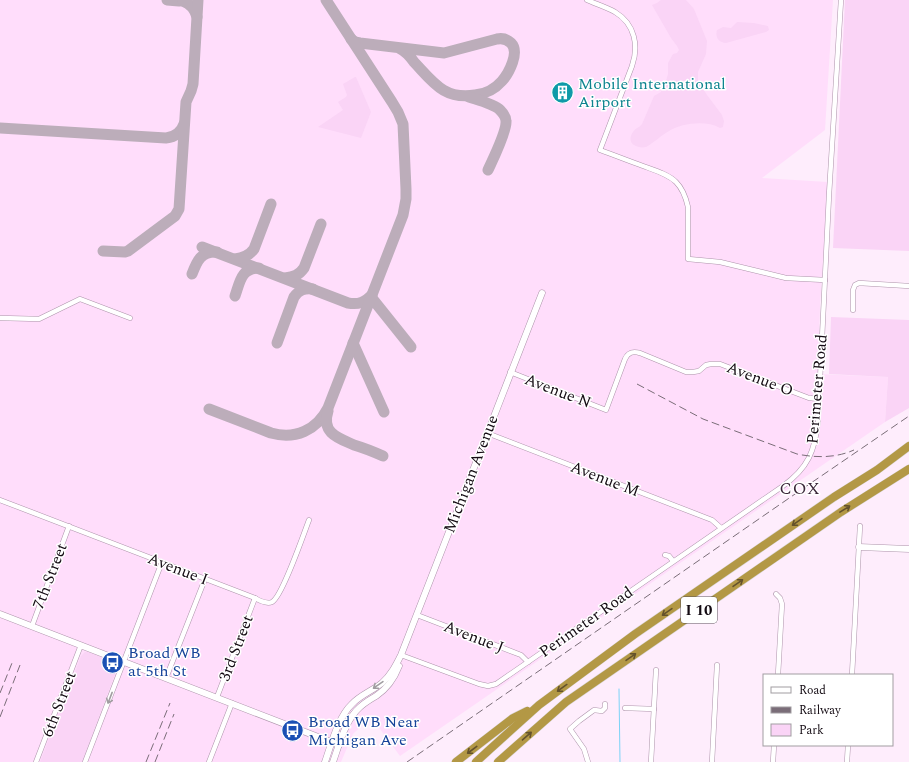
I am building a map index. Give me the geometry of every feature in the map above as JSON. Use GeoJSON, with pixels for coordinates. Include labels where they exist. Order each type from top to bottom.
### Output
{"type":"FeatureCollection","features":[{"type":"Feature","properties":{"kind":"highway"},"geometry":{"type":"LineString","coordinates":[[877,470],[909,446]]}},
{"type":"Feature","properties":{"kind":"highway","name":"I 10"},"geometry":{"type":"LineString","coordinates":[[476,762],[539,705],[636,634],[834,496],[909,453]]}},
{"type":"Feature","properties":{"kind":"highway","name":"I 10"},"geometry":{"type":"LineString","coordinates":[[498,762],[566,702],[841,512],[909,470]]}},
{"type":"Feature","properties":{"kind":"highway"},"geometry":{"type":"LineString","coordinates":[[456,762],[513,718],[539,705]]}},
{"type":"Feature","properties":{"kind":"street"},"geometry":{"type":"LineString","coordinates":[[587,0],[609,9],[624,19],[633,33],[636,46],[632,66],[600,150],[668,176],[676,183],[687,200],[688,259],[726,263],[786,278],[825,280]]}},
{"type":"Feature","properties":{"kind":"street","name":"Perimeter Road"},"geometry":{"type":"LineString","coordinates":[[401,655],[479,684],[488,686],[493,685],[501,681],[788,482],[805,464],[810,456],[815,441],[818,421],[841,0]]}},
{"type":"Feature","properties":{"kind":"street"},"geometry":{"type":"LineString","coordinates":[[853,310],[854,285],[859,283],[909,286]]}},
{"type":"Feature","properties":{"kind":"street","name":"Michigan Avenue"},"geometry":{"type":"LineString","coordinates":[[325,762],[342,717],[351,704],[387,678],[401,655],[542,293]]}},
{"type":"Feature","properties":{"kind":"street"},"geometry":{"type":"LineString","coordinates":[[0,318],[38,319],[80,299],[130,318]]}},
{"type":"Feature","properties":{"kind":"street","name":"Avenue O"},"geometry":{"type":"LineString","coordinates":[[606,410],[625,359],[628,354],[635,352],[686,372],[699,371],[706,365],[720,364],[809,398],[819,399]]}},
{"type":"Feature","properties":{"kind":"street","name":"Avenue N"},"geometry":{"type":"LineString","coordinates":[[510,372],[606,410]]}},
{"type":"Feature","properties":{"kind":"street","name":"Avenue M"},"geometry":{"type":"LineString","coordinates":[[487,433],[712,520],[721,528]]}},
{"type":"Feature","properties":{"kind":"street","name":"Avenue I"},"geometry":{"type":"LineString","coordinates":[[0,500],[204,579],[268,602],[274,601],[282,588],[309,520]]}},
{"type":"Feature","properties":{"kind":"street","name":"7th Street"},"geometry":{"type":"LineString","coordinates":[[32,626],[69,526]]}},
{"type":"Feature","properties":{"kind":"street"},"geometry":{"type":"LineString","coordinates":[[852,674],[860,526]]}},
{"type":"Feature","properties":{"kind":"street"},"geometry":{"type":"LineString","coordinates":[[859,547],[909,550]]}},
{"type":"Feature","properties":{"kind":"street"},"geometry":{"type":"LineString","coordinates":[[665,555],[669,556],[673,562]]}},
{"type":"Feature","properties":{"kind":"street"},"geometry":{"type":"LineString","coordinates":[[85,762],[162,562]]}},
{"type":"Feature","properties":{"kind":"street"},"geometry":{"type":"LineString","coordinates":[[166,678],[204,579]]}},
{"type":"Feature","properties":{"kind":"street"},"geometry":{"type":"LineString","coordinates":[[776,594],[780,598],[782,604],[778,674]]}},
{"type":"Feature","properties":{"kind":"street","name":"3rd Street"},"geometry":{"type":"LineString","coordinates":[[217,697],[255,598]]}},
{"type":"Feature","properties":{"kind":"street"},"geometry":{"type":"LineString","coordinates":[[0,614],[339,745]]}},
{"type":"Feature","properties":{"kind":"street","name":"Avenue J"},"geometry":{"type":"LineString","coordinates":[[417,615],[522,655],[528,662]]}},
{"type":"Feature","properties":{"kind":"street","name":"6th Street"},"geometry":{"type":"LineString","coordinates":[[36,762],[82,645]]}},
{"type":"Feature","properties":{"kind":"street","name":"Michigan Avenue"},"geometry":{"type":"LineString","coordinates":[[333,762],[352,716],[363,704],[385,689],[392,682],[399,668],[401,655]]}},
{"type":"Feature","properties":{"kind":"street"},"geometry":{"type":"LineString","coordinates":[[712,762],[717,665]]}},
{"type":"Feature","properties":{"kind":"street"},"geometry":{"type":"LineString","coordinates":[[651,762],[656,670]]}},
{"type":"Feature","properties":{"kind":"street","name":"3rd Street"},"geometry":{"type":"LineString","coordinates":[[209,762],[232,703]]}},
{"type":"Feature","properties":{"kind":"street"},"geometry":{"type":"LineString","coordinates":[[588,762],[584,749],[570,729],[594,710],[602,711],[605,708],[605,704]]}},
{"type":"Feature","properties":{"kind":"street"},"geometry":{"type":"LineString","coordinates":[[625,708],[654,709]]}},
{"type":"Feature","properties":{"kind":"street"},"geometry":{"type":"LineString","coordinates":[[773,762],[774,746]]}},
{"type":"Feature","properties":{"kind":"street"},"geometry":{"type":"LineString","coordinates":[[847,762],[848,746]]}},
{"type":"Feature","properties":{"kind":"shaded area"},"geometry":{"type":"Polygon","coordinates":[[[0,0],[833,0],[825,130],[762,178],[828,182],[820,306],[818,374],[888,377],[885,422],[400,756],[371,717],[353,734],[341,762],[0,762],[0,0]]]}},
{"type":"Feature","properties":{"kind":"green space"},"geometry":{"type":"Polygon","coordinates":[[[661,0],[686,0],[694,9],[707,41],[706,54],[698,72],[698,81],[722,115],[724,121],[723,127],[720,128],[701,123],[680,126],[666,132],[646,147],[640,147],[631,142],[631,135],[642,124],[654,96],[661,92],[661,86],[666,81],[668,74],[668,63],[673,54],[677,53],[679,50],[652,5],[661,0]]]}},
{"type":"Feature","properties":{"kind":"green space"},"geometry":{"type":"Polygon","coordinates":[[[845,0],[909,0],[909,251],[833,248],[845,0]]]}},
{"type":"Feature","properties":{"kind":"green space"},"geometry":{"type":"Polygon","coordinates":[[[737,22],[768,26],[769,30],[726,43],[719,40],[716,33],[717,30],[723,27],[731,28],[737,22]]]}},
{"type":"Feature","properties":{"kind":"green space"},"geometry":{"type":"Polygon","coordinates":[[[355,77],[371,112],[361,138],[318,127],[343,110],[338,102],[347,95],[343,84],[355,77]]]}},
{"type":"Feature","properties":{"kind":"green space"},"geometry":{"type":"Polygon","coordinates":[[[831,317],[909,320],[909,408],[885,422],[888,377],[829,374],[831,317]]]}},
{"type":"Feature","properties":{"kind":"green space"},"geometry":{"type":"Polygon","coordinates":[[[85,652],[114,662],[117,669],[82,762],[40,762],[81,656],[85,652]]]}},
{"type":"Feature","properties":{"kind":"waterway"},"geometry":{"type":"LineString","coordinates":[[619,689],[620,762]]}},
{"type":"Feature","properties":{"kind":"taxiway"},"geometry":{"type":"LineString","coordinates":[[167,0],[186,0]]}},
{"type":"Feature","properties":{"kind":"taxiway"},"geometry":{"type":"LineString","coordinates":[[103,251],[128,251],[175,216],[179,209],[186,102],[193,84],[198,0]]}},
{"type":"Feature","properties":{"kind":"taxiway"},"geometry":{"type":"LineString","coordinates":[[209,409],[271,433],[280,435],[297,434],[318,422],[328,408],[403,215],[406,199],[403,124],[392,102],[326,0]]}},
{"type":"Feature","properties":{"kind":"taxiway"},"geometry":{"type":"LineString","coordinates":[[183,1],[192,7],[197,17]]}},
{"type":"Feature","properties":{"kind":"taxiway"},"geometry":{"type":"LineString","coordinates":[[351,39],[360,43],[444,53],[497,39],[503,39],[511,43],[514,57],[505,77],[493,89],[482,94],[464,96],[447,92],[433,83],[407,54],[399,48]]}},
{"type":"Feature","properties":{"kind":"taxiway"},"geometry":{"type":"LineString","coordinates":[[469,97],[494,106],[501,111],[506,121],[506,126],[488,170]]}},
{"type":"Feature","properties":{"kind":"taxiway"},"geometry":{"type":"LineString","coordinates":[[0,128],[166,138],[177,134],[184,124]]}},
{"type":"Feature","properties":{"kind":"taxiway"},"geometry":{"type":"LineString","coordinates":[[235,259],[246,256],[254,249],[271,204]]}},
{"type":"Feature","properties":{"kind":"taxiway"},"geometry":{"type":"LineString","coordinates":[[285,278],[296,275],[304,268],[321,224]]}},
{"type":"Feature","properties":{"kind":"taxiway"},"geometry":{"type":"LineString","coordinates":[[202,247],[348,303],[355,304],[362,302],[372,295]]}},
{"type":"Feature","properties":{"kind":"taxiway"},"geometry":{"type":"LineString","coordinates":[[192,274],[198,261],[203,255],[217,252]]}},
{"type":"Feature","properties":{"kind":"taxiway"},"geometry":{"type":"LineString","coordinates":[[235,296],[240,281],[245,273],[248,270],[259,268]]}},
{"type":"Feature","properties":{"kind":"taxiway"},"geometry":{"type":"LineString","coordinates":[[277,343],[294,297],[302,290],[313,289]]}},
{"type":"Feature","properties":{"kind":"taxiway"},"geometry":{"type":"LineString","coordinates":[[371,297],[411,347]]}},
{"type":"Feature","properties":{"kind":"taxiway"},"geometry":{"type":"LineString","coordinates":[[353,343],[384,412]]}},
{"type":"Feature","properties":{"kind":"taxiway"},"geometry":{"type":"LineString","coordinates":[[328,411],[326,418],[327,425],[332,434],[354,445],[383,456]]}},
{"type":"Feature","properties":{"kind":"railway"},"geometry":{"type":"LineString","coordinates":[[637,384],[703,419],[797,454],[811,456],[833,456],[854,450]]}},
{"type":"Feature","properties":{"kind":"railway"},"geometry":{"type":"LineString","coordinates":[[407,762],[909,416]]}},
{"type":"Feature","properties":{"kind":"railway"},"geometry":{"type":"LineString","coordinates":[[0,693],[12,663]]}},
{"type":"Feature","properties":{"kind":"railway"},"geometry":{"type":"LineString","coordinates":[[0,717],[20,665]]}},
{"type":"Feature","properties":{"kind":"railway"},"geometry":{"type":"LineString","coordinates":[[146,762],[170,703]]}},
{"type":"Feature","properties":{"kind":"railway"},"geometry":{"type":"LineString","coordinates":[[155,762],[174,714]]}},
{"type":"Feature","properties":{"kind":"place","name":"Mobile International Airport"},"geometry":{"type":"Point","coordinates":[562,93]}},
{"type":"Feature","properties":{"kind":"place","name":"Broad WB at 5th St"},"geometry":{"type":"Point","coordinates":[113,662]}},
{"type":"Feature","properties":{"kind":"place","name":"Broad WB Near Michigan Ave"},"geometry":{"type":"Point","coordinates":[292,731]}},
{"type":"Feature","properties":{"kind":"district","name":"COX"},"geometry":{"type":"Point","coordinates":[800,489]}}]}
